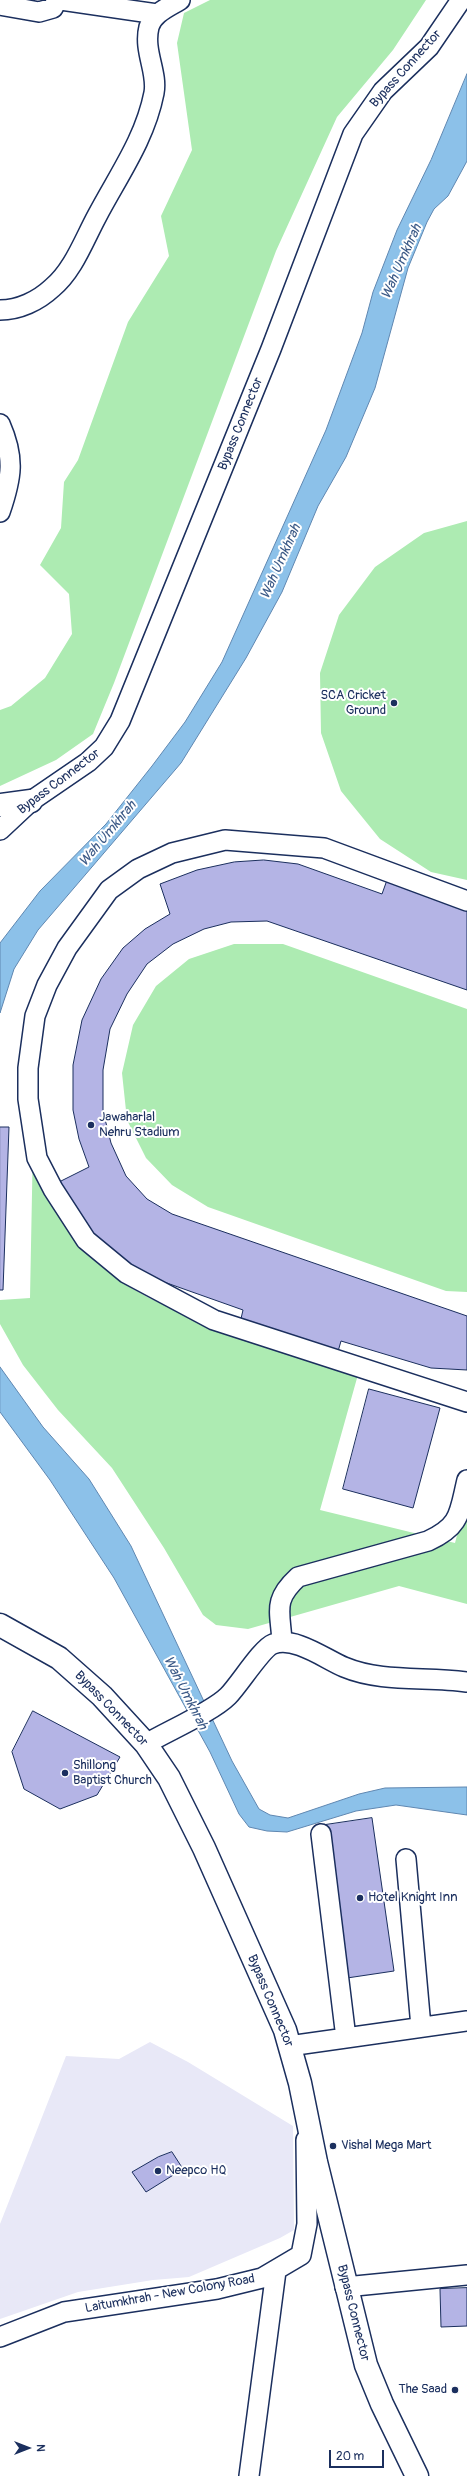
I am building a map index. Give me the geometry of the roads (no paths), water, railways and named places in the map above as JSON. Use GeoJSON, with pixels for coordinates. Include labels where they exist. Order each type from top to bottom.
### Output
{"type":"FeatureCollection","features":[{"type":"Feature","properties":{"kind":"main road"},"geometry":{"type":"LineString","coordinates":[[0,805],[31,801]]}},
{"type":"Feature","properties":{"kind":"main road","name":"Bypass Connector"},"geometry":{"type":"LineString","coordinates":[[2,1631],[59,1658],[102,1696],[146,1744],[169,1778],[204,1848],[290,2046],[300,2083],[306,2121],[345,2287],[366,2365],[382,2404],[417,2476]]}},
{"type":"Feature","properties":{"kind":"street"},"geometry":{"type":"LineString","coordinates":[[0,5],[39,12],[53,8],[57,0]]}},
{"type":"Feature","properties":{"kind":"street"},"geometry":{"type":"LineString","coordinates":[[61,0],[157,14]]}},
{"type":"Feature","properties":{"kind":"street"},"geometry":{"type":"LineString","coordinates":[[0,310],[20,307],[53,288],[73,260],[144,130],[154,91],[147,45],[150,26],[157,14],[180,0]]}},
{"type":"Feature","properties":{"kind":"street","name":"Bypass Connector"},"geometry":{"type":"LineString","coordinates":[[0,830],[31,801],[88,762],[104,747],[120,721],[271,349],[353,134],[383,91],[429,47],[461,0]]}},
{"type":"Feature","properties":{"kind":"street"},"geometry":{"type":"LineString","coordinates":[[0,424],[8,441],[11,473],[0,512]]}},
{"type":"Feature","properties":{"kind":"street"},"geometry":{"type":"LineString","coordinates":[[467,901],[324,848],[225,840],[172,853],[138,869],[109,890],[67,948],[47,985],[35,1016],[28,1068],[28,1099],[37,1158],[53,1189],[86,1240],[126,1273],[214,1320],[467,1402]]}},
{"type":"Feature","properties":{"kind":"street"},"geometry":{"type":"LineString","coordinates":[[282,1641],[279,1602],[286,1588],[298,1577],[428,1541],[444,1533],[454,1523],[460,1512],[467,1480]]}},
{"type":"Feature","properties":{"kind":"street"},"geometry":{"type":"LineString","coordinates":[[146,1744],[214,1706],[237,1687],[263,1652],[271,1644],[282,1641],[315,1652],[343,1667],[362,1673],[467,1682]]}},
{"type":"Feature","properties":{"kind":"street"},"geometry":{"type":"LineString","coordinates":[[321,1834],[346,2038]]}},
{"type":"Feature","properties":{"kind":"street"},"geometry":{"type":"LineString","coordinates":[[406,1859],[421,2027]]}},
{"type":"Feature","properties":{"kind":"street"},"geometry":{"type":"LineString","coordinates":[[290,2046],[467,2021]]}},
{"type":"Feature","properties":{"kind":"street","name":"Laitumkhrah - New Colony Road"},"geometry":{"type":"LineString","coordinates":[[0,2337],[64,2312],[217,2289],[262,2278],[276,2271],[300,2255],[304,2243],[307,2224],[306,2121]]}},
{"type":"Feature","properties":{"kind":"street"},"geometry":{"type":"LineString","coordinates":[[249,2476],[276,2271]]}},
{"type":"Feature","properties":{"kind":"street"},"geometry":{"type":"LineString","coordinates":[[345,2287],[467,2274]]}},
{"type":"Feature","properties":{"kind":"water","name":"Wah Umkhrah"},"geometry":{"type":"Polygon","coordinates":[[[467,74],[467,161],[448,196],[434,209],[427,222],[408,268],[375,388],[346,457],[318,506],[282,592],[246,658],[181,763],[38,930],[14,969],[0,1013],[0,943],[40,891],[106,824],[152,766],[185,722],[222,662],[326,430],[362,333],[373,292],[397,230],[431,160],[467,74]]]}},
{"type":"Feature","properties":{"kind":"water","name":"Wah Umkhrah"},"geometry":{"type":"Polygon","coordinates":[[[0,1367],[43,1427],[89,1479],[131,1546],[232,1761],[259,1809],[270,1815],[288,1818],[359,1794],[385,1788],[467,1787],[467,1815],[396,1805],[356,1811],[287,1832],[267,1831],[249,1827],[239,1814],[210,1752],[114,1578],[50,1480],[0,1412],[0,1367]]]}},
{"type":"Feature","properties":{"kind":"place","name":"SCA Cricket Ground"},"geometry":{"type":"Point","coordinates":[394,703]}},
{"type":"Feature","properties":{"kind":"place","name":"Jawaharlal Nehru Stadium"},"geometry":{"type":"Point","coordinates":[91,1125]}},
{"type":"Feature","properties":{"kind":"place","name":"Shillong Baptist Church"},"geometry":{"type":"Point","coordinates":[65,1773]}},
{"type":"Feature","properties":{"kind":"place","name":"Hotel Knight Inn"},"geometry":{"type":"Point","coordinates":[360,1898]}},
{"type":"Feature","properties":{"kind":"place","name":"Vishal Mega Mart"},"geometry":{"type":"Point","coordinates":[333,2146]}},
{"type":"Feature","properties":{"kind":"place","name":"Neepco HQ"},"geometry":{"type":"Point","coordinates":[158,2171]}},
{"type":"Feature","properties":{"kind":"place","name":"The Saad"},"geometry":{"type":"Point","coordinates":[455,2390]}}]}
